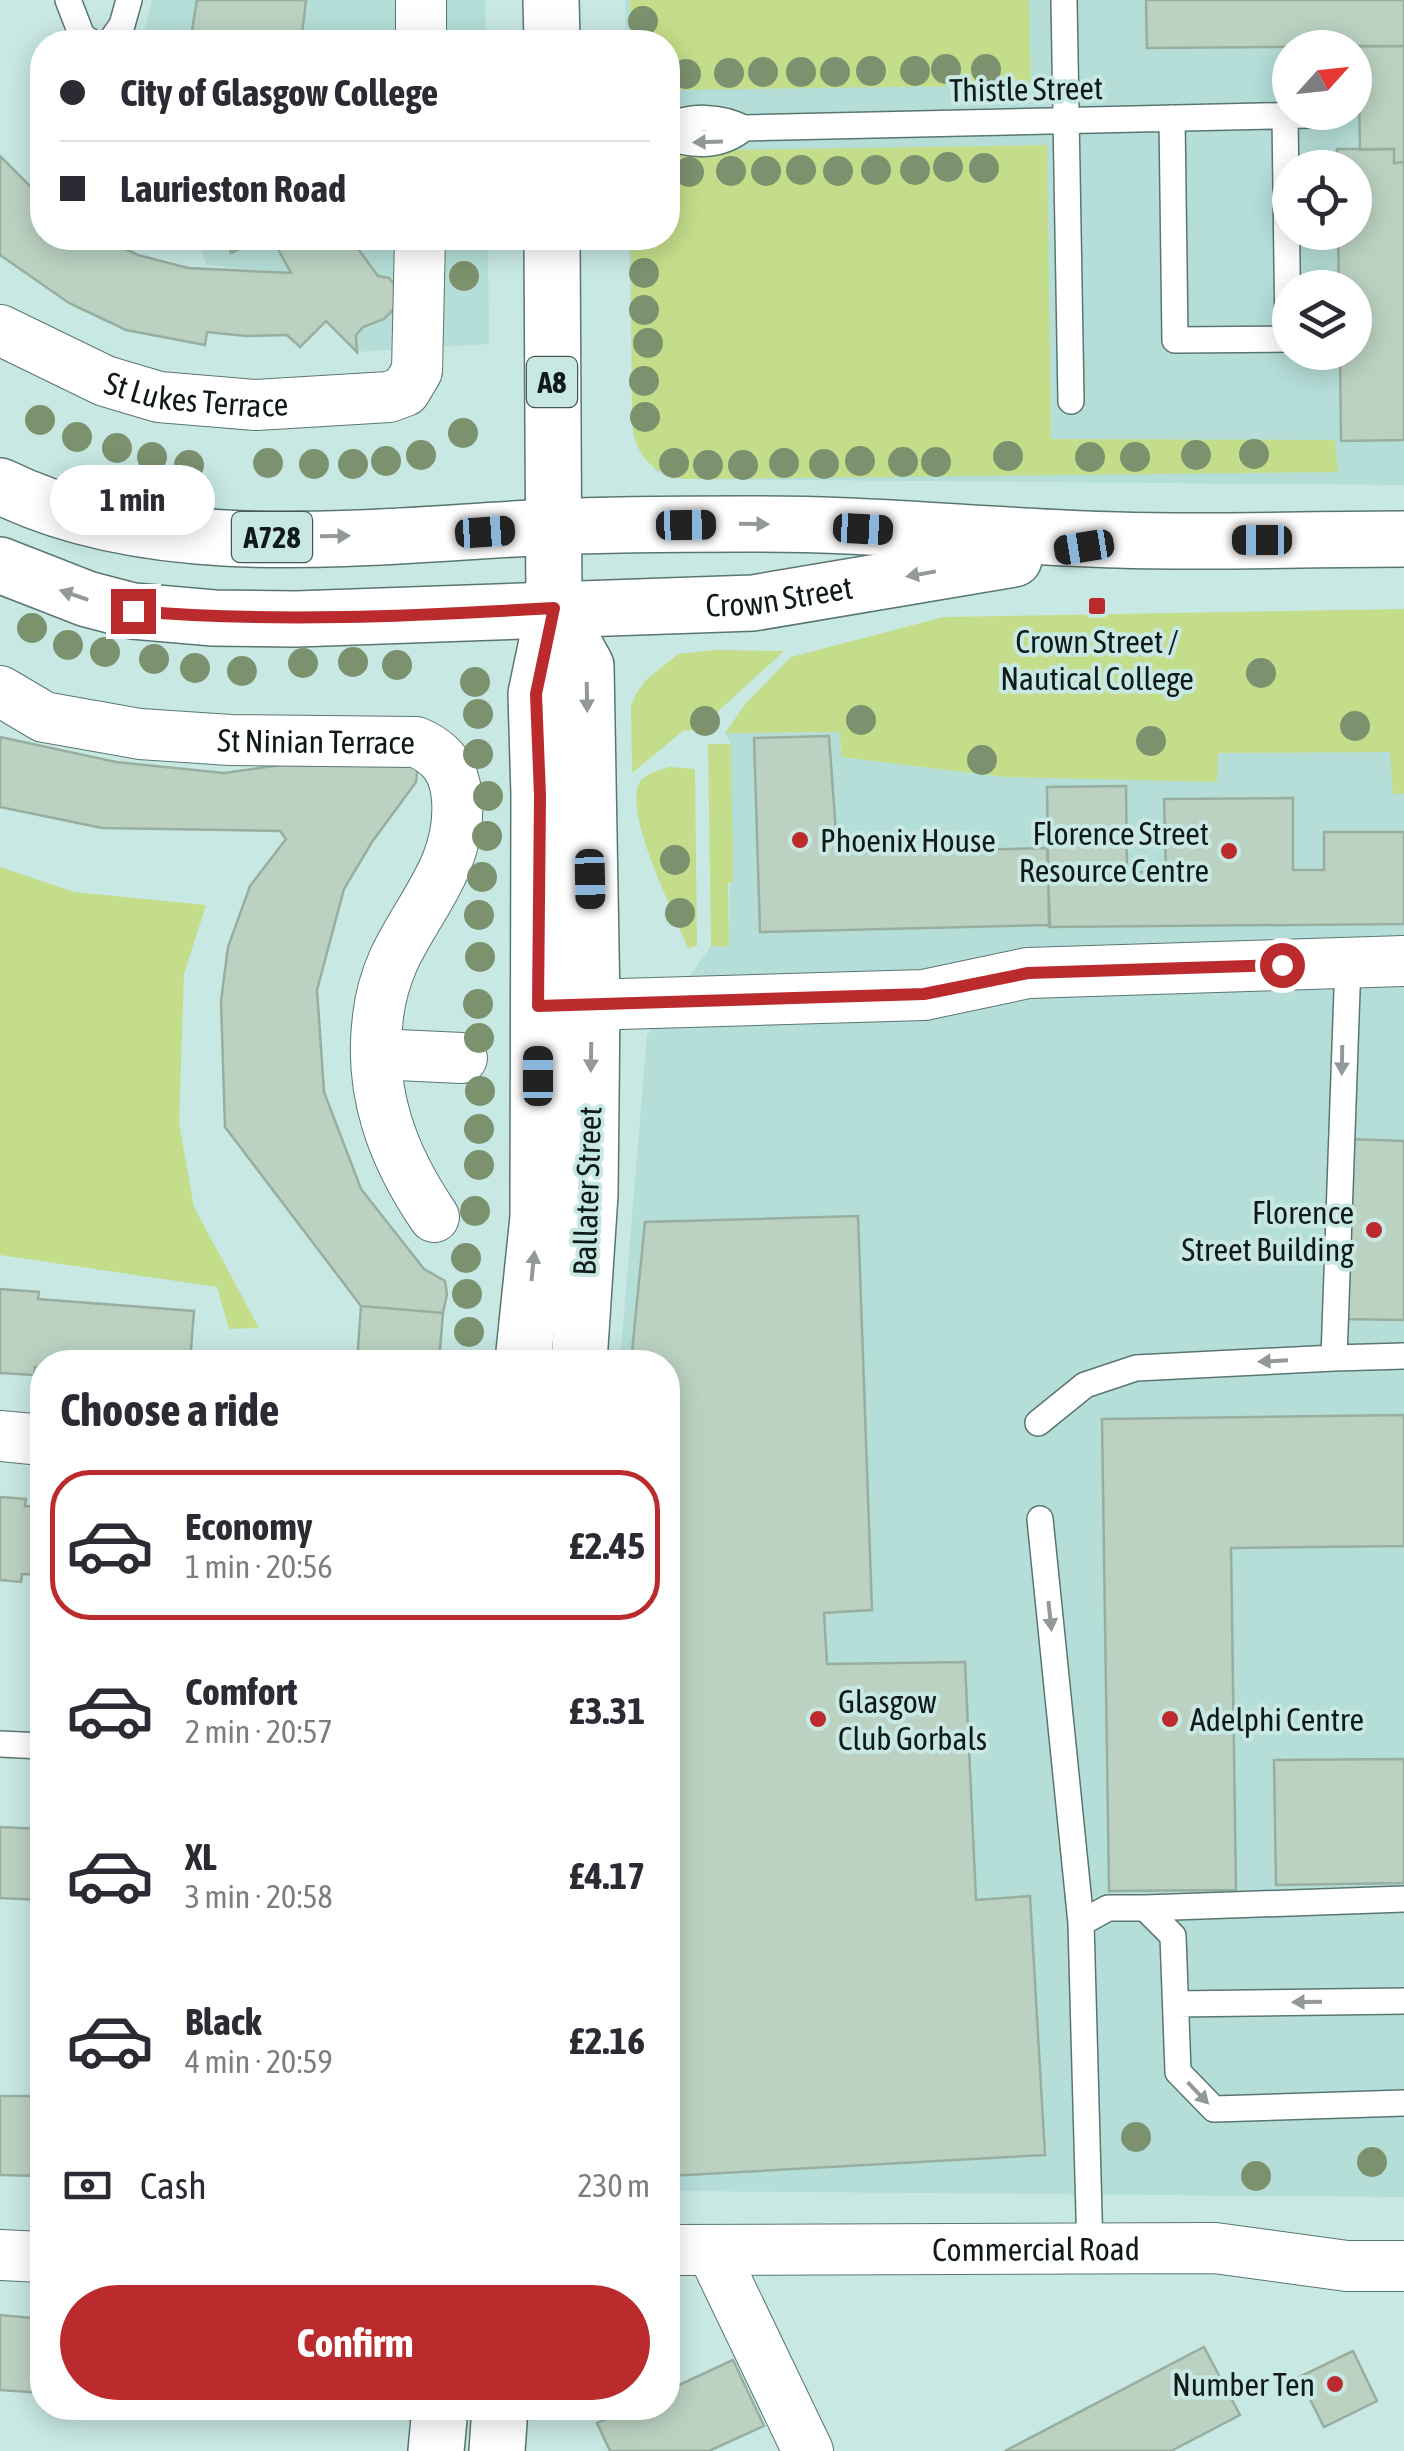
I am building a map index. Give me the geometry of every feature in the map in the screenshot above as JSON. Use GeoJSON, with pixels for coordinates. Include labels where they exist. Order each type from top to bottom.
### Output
{"type":"FeatureCollection","features":[{"type":"Feature","properties":{"kind":"main road"},"geometry":{"type":"LineString","coordinates":[[551,0],[552,30]]}},
{"type":"Feature","properties":{"kind":"main road","name":"Ballater Street"},"geometry":{"type":"LineString","coordinates":[[524,1350],[538,1217],[540,796],[536,694],[554,608],[552,250]]}},
{"type":"Feature","properties":{"kind":"main road","name":"A728"},"geometry":{"type":"LineString","coordinates":[[0,486],[36,504],[82,518],[195,537],[452,534],[552,527]]}},
{"type":"Feature","properties":{"kind":"main road","name":"Crown Street"},"geometry":{"type":"LineString","coordinates":[[552,527],[753,524],[1120,540],[1404,539]]}},
{"type":"Feature","properties":{"kind":"main road","name":"Crown Street"},"geometry":{"type":"LineString","coordinates":[[0,565],[35,581],[118,607],[214,618],[425,616],[754,602],[1120,540]]}},
{"type":"Feature","properties":{"kind":"main road","name":"Ballater Street"},"geometry":{"type":"LineString","coordinates":[[554,608],[586,666],[592,1004],[590,1194],[580,1350]]}},
{"type":"Feature","properties":{"kind":"main road"},"geometry":{"type":"LineString","coordinates":[[436,2451],[439,2420]]}},
{"type":"Feature","properties":{"kind":"main road"},"geometry":{"type":"LineString","coordinates":[[497,2451],[499,2420]]}},
{"type":"Feature","properties":{"kind":"street"},"geometry":{"type":"LineString","coordinates":[[421,0],[421,30]]}},
{"type":"Feature","properties":{"kind":"street","name":"St Lukes Terrace"},"geometry":{"type":"LineString","coordinates":[[0,330],[104,381],[158,397],[256,405],[374,400],[406,391],[417,372],[420,250]]}},
{"type":"Feature","properties":{"kind":"street","name":"St Ninian Terrace"},"geometry":{"type":"LineString","coordinates":[[0,692],[44,717],[140,734],[230,740],[416,742],[431,748],[444,760],[457,793],[456,840],[440,881],[393,962],[378,1016],[376,1054],[384,1116],[395,1151],[434,1217]]}},
{"type":"Feature","properties":{"kind":"street"},"geometry":{"type":"LineString","coordinates":[[538,1006],[924,994],[1028,973],[1404,960]]}},
{"type":"Feature","properties":{"kind":"street"},"geometry":{"type":"LineString","coordinates":[[376,1054],[462,1058]]}},
{"type":"Feature","properties":{"kind":"street"},"geometry":{"type":"LineString","coordinates":[[0,1436],[30,1439]]}},
{"type":"Feature","properties":{"kind":"street","name":"Commercial Road"},"geometry":{"type":"LineString","coordinates":[[690,2250],[1215,2248],[1348,2266],[1404,2266]]}},
{"type":"Feature","properties":{"kind":"street"},"geometry":{"type":"LineString","coordinates":[[690,2250],[808,2451]]}},
{"type":"Feature","properties":{"kind":"street"},"geometry":{"type":"LineString","coordinates":[[0,2255],[30,2256]]}},
{"type":"Feature","properties":{"kind":"lane"},"geometry":{"type":"LineString","coordinates":[[68,0],[80,30]]}},
{"type":"Feature","properties":{"kind":"lane"},"geometry":{"type":"LineString","coordinates":[[118,30],[129,0]]}},
{"type":"Feature","properties":{"kind":"lane"},"geometry":{"type":"LineString","coordinates":[[1064,0],[1070,401]]}},
{"type":"Feature","properties":{"kind":"lane","name":"Thistle Street"},"geometry":{"type":"LineString","coordinates":[[680,121],[725,118],[744,128],[1297,115],[1288,339],[1175,340],[1172,118]]}},
{"type":"Feature","properties":{"kind":"lane","name":"Thistle Street"},"geometry":{"type":"LineString","coordinates":[[680,142],[728,142],[744,128]]}},
{"type":"Feature","properties":{"kind":"lane"},"geometry":{"type":"LineString","coordinates":[[1334,1358],[1348,962]]}},
{"type":"Feature","properties":{"kind":"lane"},"geometry":{"type":"LineString","coordinates":[[1038,1422],[1085,1385],[1136,1368],[1404,1356]]}},
{"type":"Feature","properties":{"kind":"lane"},"geometry":{"type":"LineString","coordinates":[[1040,1519],[1081,1922],[1090,2250]]}},
{"type":"Feature","properties":{"kind":"lane"},"geometry":{"type":"LineString","coordinates":[[0,1744],[30,1745]]}},
{"type":"Feature","properties":{"kind":"lane"},"geometry":{"type":"LineString","coordinates":[[1081,1922],[1108,1908],[1404,1899]]}},
{"type":"Feature","properties":{"kind":"lane"},"geometry":{"type":"LineString","coordinates":[[1145,1908],[1173,1936],[1178,2072],[1214,2109],[1404,2103]]}},
{"type":"Feature","properties":{"kind":"lane"},"geometry":{"type":"LineString","coordinates":[[1176,2004],[1404,2001]]}},
{"type":"Feature","properties":{"kind":"shaded area"},"geometry":{"type":"Polygon","coordinates":[[[152,0],[485,0],[486,30],[145,30],[152,0]]]}},
{"type":"Feature","properties":{"kind":"shaded area"},"geometry":{"type":"Polygon","coordinates":[[[625,0],[1404,0],[1404,485],[685,479],[656,471],[638,448],[633,433],[629,250],[680,250],[680,30],[626,30],[625,0]]]}},
{"type":"Feature","properties":{"kind":"shaded area"},"geometry":{"type":"Polygon","coordinates":[[[201,250],[488,250],[489,344],[357,352],[326,321],[291,273],[207,265],[201,250]]]}},
{"type":"Feature","properties":{"kind":"shaded area"},"geometry":{"type":"Polygon","coordinates":[[[840,732],[841,757],[1004,777],[1217,782],[1217,753],[1391,752],[1393,794],[1404,794],[1404,2197],[680,2191],[680,1350],[621,1350],[647,1035],[711,946],[729,946],[731,744],[725,733],[840,732]]]}},
{"type":"Feature","properties":{"kind":"green space"},"geometry":{"type":"Polygon","coordinates":[[[630,0],[1029,0],[1031,85],[680,90],[680,30],[631,30],[630,0]]]}},
{"type":"Feature","properties":{"kind":"green space"},"geometry":{"type":"Polygon","coordinates":[[[1047,145],[1051,439],[1335,440],[1338,472],[685,479],[664,473],[642,454],[632,423],[631,250],[680,250],[680,151],[1047,145]]]}},
{"type":"Feature","properties":{"kind":"green space"},"geometry":{"type":"Polygon","coordinates":[[[1404,609],[1404,794],[1393,794],[1390,752],[1218,753],[1217,782],[1004,777],[841,757],[840,732],[725,733],[746,703],[791,657],[944,617],[1404,609]]]}},
{"type":"Feature","properties":{"kind":"green space"},"geometry":{"type":"Polygon","coordinates":[[[784,651],[698,730],[683,731],[632,773],[631,706],[636,694],[646,680],[678,654],[784,651]]]}},
{"type":"Feature","properties":{"kind":"green space"},"geometry":{"type":"Polygon","coordinates":[[[708,744],[731,744],[733,882],[728,883],[729,946],[711,946],[708,744]]]}},
{"type":"Feature","properties":{"kind":"green space"},"geometry":{"type":"Polygon","coordinates":[[[670,767],[695,769],[697,946],[688,948],[645,843],[636,802],[643,778],[670,767]]]}},
{"type":"Feature","properties":{"kind":"green space"},"geometry":{"type":"Polygon","coordinates":[[[0,867],[74,892],[206,905],[184,974],[179,1123],[194,1207],[259,1328],[229,1329],[217,1287],[0,1255],[0,867]]]}},
{"type":"Feature","properties":{"kind":"building"},"geometry":{"type":"Polygon","coordinates":[[[197,0],[306,0],[302,30],[192,30],[197,0]]]}},
{"type":"Feature","properties":{"kind":"building"},"geometry":{"type":"Polygon","coordinates":[[[1146,0],[1404,0],[1404,46],[1372,46],[1372,30],[1272,30],[1272,47],[1147,48],[1146,0]]]}},
{"type":"Feature","properties":{"kind":"building"},"geometry":{"type":"Polygon","coordinates":[[[1372,46],[1404,46],[1404,162],[1394,163],[1394,149],[1360,150],[1360,130],[1372,130],[1372,46]]]}},
{"type":"Feature","properties":{"kind":"building"},"geometry":{"type":"Polygon","coordinates":[[[1394,149],[1394,163],[1404,162],[1404,440],[1341,441],[1340,370],[1372,370],[1372,270],[1339,270],[1338,250],[1372,250],[1372,150],[1337,150],[1394,149]]]}},
{"type":"Feature","properties":{"kind":"building"},"geometry":{"type":"Polygon","coordinates":[[[0,156],[30,186],[30,250],[127,250],[188,268],[291,273],[279,250],[359,250],[378,276],[389,278],[394,284],[395,308],[356,335],[357,352],[326,321],[300,347],[287,335],[207,332],[205,345],[126,330],[69,303],[0,255],[0,156]]]}},
{"type":"Feature","properties":{"kind":"building","name":"Phoenix House"},"geometry":{"type":"Polygon","coordinates":[[[829,736],[836,833],[857,853],[1047,848],[1050,925],[760,932],[754,738],[829,736]]]}},
{"type":"Feature","properties":{"kind":"building"},"geometry":{"type":"Polygon","coordinates":[[[0,737],[116,762],[224,773],[397,749],[418,765],[416,782],[372,842],[344,889],[317,990],[324,1092],[361,1189],[424,1269],[445,1281],[443,1313],[361,1306],[225,1127],[221,1001],[228,947],[250,886],[286,839],[280,831],[102,828],[0,807],[0,737]]]}},
{"type":"Feature","properties":{"kind":"building","name":"Florence Street Resource Centre"},"geometry":{"type":"Polygon","coordinates":[[[1126,786],[1127,872],[1166,872],[1164,799],[1293,798],[1293,870],[1324,870],[1324,832],[1404,832],[1404,924],[1049,927],[1047,787],[1126,786]]]}},
{"type":"Feature","properties":{"kind":"building","name":"Florence Street Building"},"geometry":{"type":"Polygon","coordinates":[[[1346,1139],[1404,1141],[1404,1320],[1343,1319],[1346,1139]]]}},
{"type":"Feature","properties":{"kind":"building","name":"Glasgow Club Gorbals"},"geometry":{"type":"Polygon","coordinates":[[[858,1216],[872,1610],[824,1613],[827,1664],[965,1662],[976,1900],[1030,1896],[1045,2155],[680,2175],[680,1350],[632,1350],[645,1222],[858,1216]]]}},
{"type":"Feature","properties":{"kind":"building"},"geometry":{"type":"Polygon","coordinates":[[[0,1289],[39,1292],[38,1299],[194,1311],[191,1350],[30,1350],[30,1375],[0,1373],[0,1289]]]}},
{"type":"Feature","properties":{"kind":"building"},"geometry":{"type":"Polygon","coordinates":[[[361,1306],[443,1313],[440,1350],[358,1350],[361,1306]]]}},
{"type":"Feature","properties":{"kind":"building","name":"Adelphi Centre"},"geometry":{"type":"Polygon","coordinates":[[[1404,1415],[1404,1546],[1231,1548],[1236,1890],[1109,1891],[1102,1419],[1404,1415]]]}},
{"type":"Feature","properties":{"kind":"building"},"geometry":{"type":"Polygon","coordinates":[[[0,1497],[26,1499],[25,1506],[30,1506],[30,1574],[22,1574],[21,1582],[0,1580],[0,1497]]]}},
{"type":"Feature","properties":{"kind":"building","name":"Adelphi Centre"},"geometry":{"type":"Polygon","coordinates":[[[1404,1759],[1404,1883],[1276,1885],[1274,1760],[1404,1759]]]}},
{"type":"Feature","properties":{"kind":"building"},"geometry":{"type":"Polygon","coordinates":[[[0,1827],[30,1828],[30,1899],[0,1898],[0,1827]]]}},
{"type":"Feature","properties":{"kind":"building"},"geometry":{"type":"Polygon","coordinates":[[[0,2096],[30,2096],[30,2176],[0,2175],[0,2096]]]}},
{"type":"Feature","properties":{"kind":"building"},"geometry":{"type":"Polygon","coordinates":[[[0,2315],[30,2318],[30,2392],[0,2390],[0,2315]]]}},
{"type":"Feature","properties":{"kind":"building"},"geometry":{"type":"Polygon","coordinates":[[[1204,2347],[1240,2415],[1171,2451],[1005,2451],[1204,2347]]]}},
{"type":"Feature","properties":{"kind":"building","name":"Number Ten"},"geometry":{"type":"Polygon","coordinates":[[[1353,2351],[1377,2401],[1324,2427],[1299,2377],[1353,2351]]]}},
{"type":"Feature","properties":{"kind":"building"},"geometry":{"type":"Polygon","coordinates":[[[733,2360],[764,2426],[709,2451],[610,2451],[597,2423],[680,2420],[680,2384],[733,2360]]]}},
{"type":"Feature","properties":{"kind":"place","name":"Crown Street / Nautical College"},"geometry":{"type":"Point","coordinates":[1097,606]}},
{"type":"Feature","properties":{"kind":"place","name":"Phoenix House"},"geometry":{"type":"Point","coordinates":[800,840]}},
{"type":"Feature","properties":{"kind":"place","name":"Florence Street Resource Centre"},"geometry":{"type":"Point","coordinates":[1229,851]}},
{"type":"Feature","properties":{"kind":"place","name":"Florence Street Building"},"geometry":{"type":"Point","coordinates":[1374,1230]}},
{"type":"Feature","properties":{"kind":"place","name":"Glasgow Club Gorbals"},"geometry":{"type":"Point","coordinates":[818,1719]}},
{"type":"Feature","properties":{"kind":"place","name":"Adelphi Centre"},"geometry":{"type":"Point","coordinates":[1170,1719]}},
{"type":"Feature","properties":{"kind":"place","name":"Number Ten"},"geometry":{"type":"Point","coordinates":[1335,2384]}},
{"type":"Feature","properties":{"kind":"route"},"geometry":{"type":"LineString","coordinates":[[133,611],[214,618],[296,619],[554,608],[536,694],[540,796],[538,1006],[924,994],[1028,973],[1282,965]]}}]}
